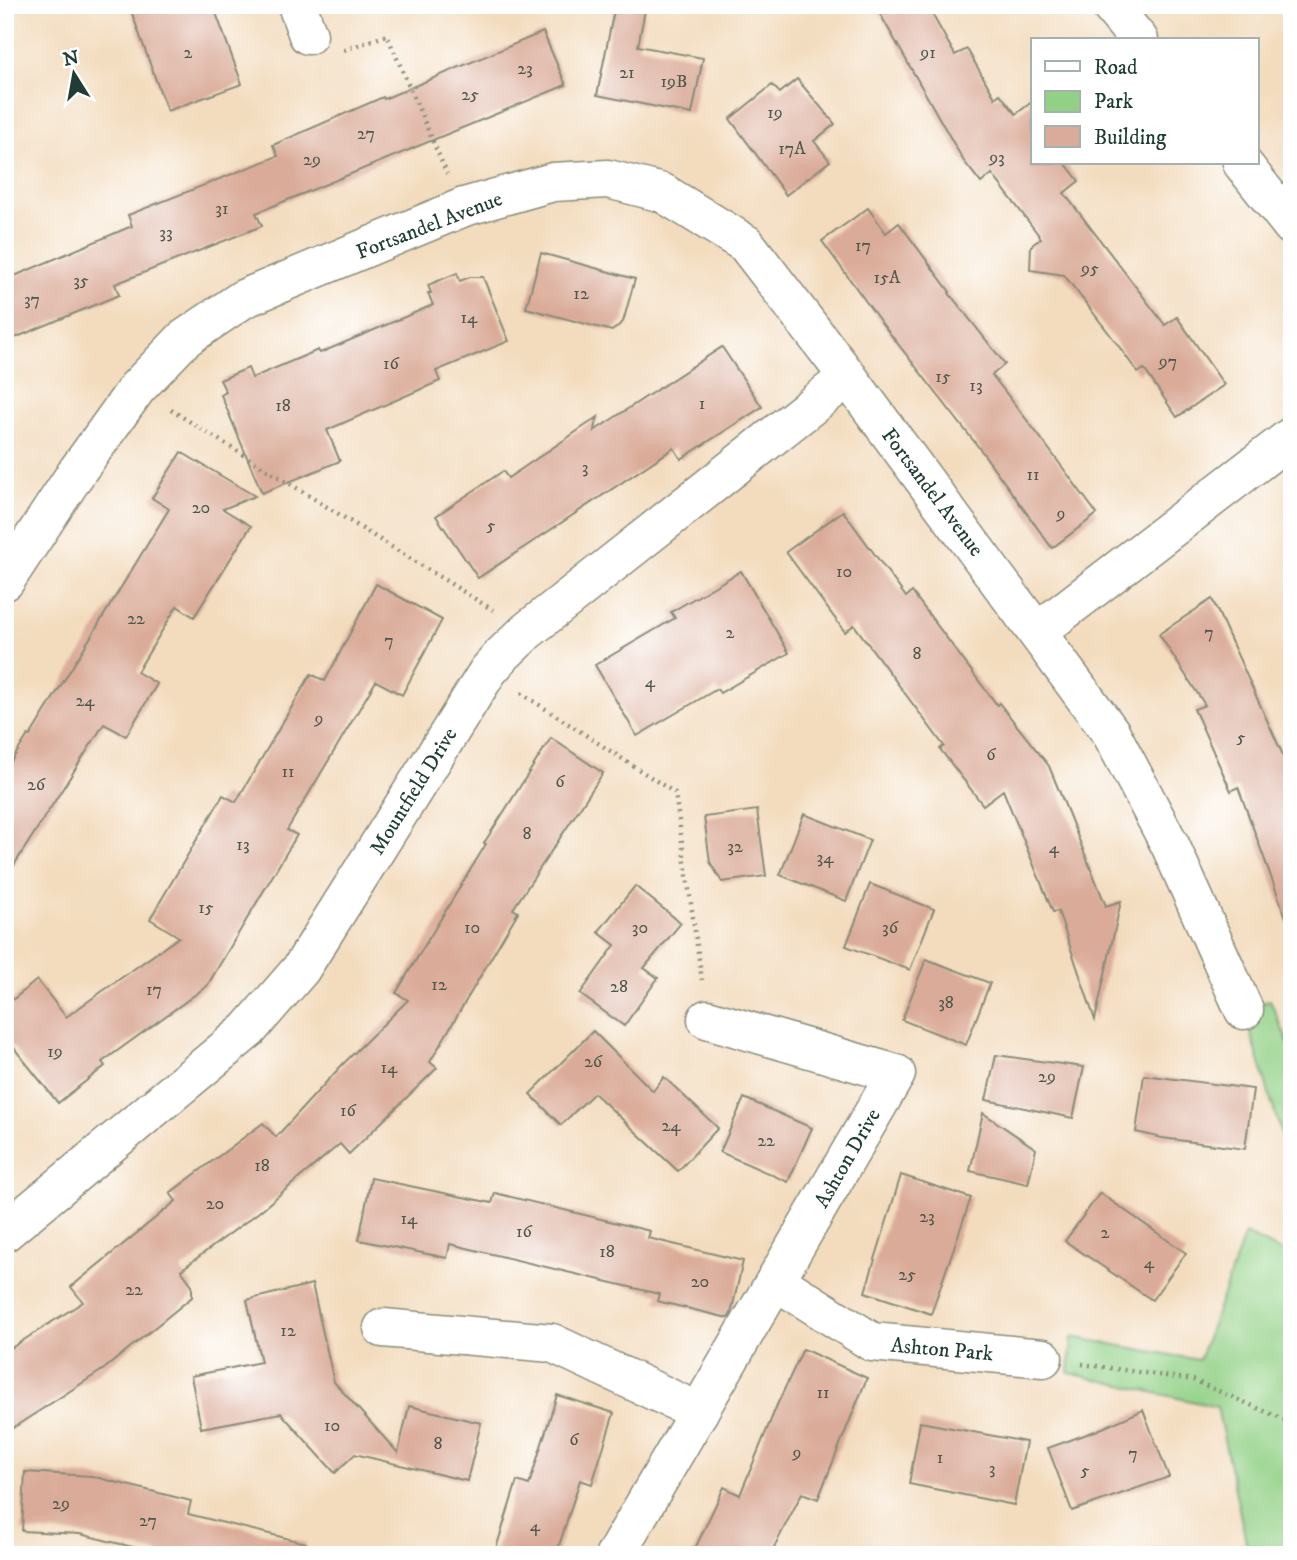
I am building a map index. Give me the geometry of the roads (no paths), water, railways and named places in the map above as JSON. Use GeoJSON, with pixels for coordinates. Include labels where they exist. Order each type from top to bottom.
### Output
{"type":"FeatureCollection","features":[{"type":"Feature","properties":{"kind":"street"},"geometry":{"type":"LineString","coordinates":[[1110,5],[1137,38]]}},
{"type":"Feature","properties":{"kind":"street"},"geometry":{"type":"LineString","coordinates":[[1243,164],[1292,226]]}},
{"type":"Feature","properties":{"kind":"street","name":"Fortsandel Avenue"},"geometry":{"type":"LineString","coordinates":[[5,581],[78,470],[137,388],[184,340],[243,299],[464,207],[553,182],[608,179],[663,193],[746,244],[848,377],[1111,733],[1171,847],[1244,1010]]}},
{"type":"Feature","properties":{"kind":"street","name":"Mountfield Drive"},"geometry":{"type":"LineString","coordinates":[[5,1232],[248,1030],[266,1010],[301,969],[488,671],[527,631],[848,377]]}},
{"type":"Feature","properties":{"kind":"street"},"geometry":{"type":"LineString","coordinates":[[1037,632],[1292,436]]}},
{"type":"Feature","properties":{"kind":"street","name":"Ashton Drive"},"geometry":{"type":"LineString","coordinates":[[615,1555],[896,1074],[707,1019]]}},
{"type":"Feature","properties":{"kind":"street","name":"Ashton Park"},"geometry":{"type":"LineString","coordinates":[[776,1281],[872,1342],[1043,1359]]}},
{"type":"Feature","properties":{"kind":"street"},"geometry":{"type":"LineString","coordinates":[[383,1328],[552,1343],[699,1412]]}}]}
